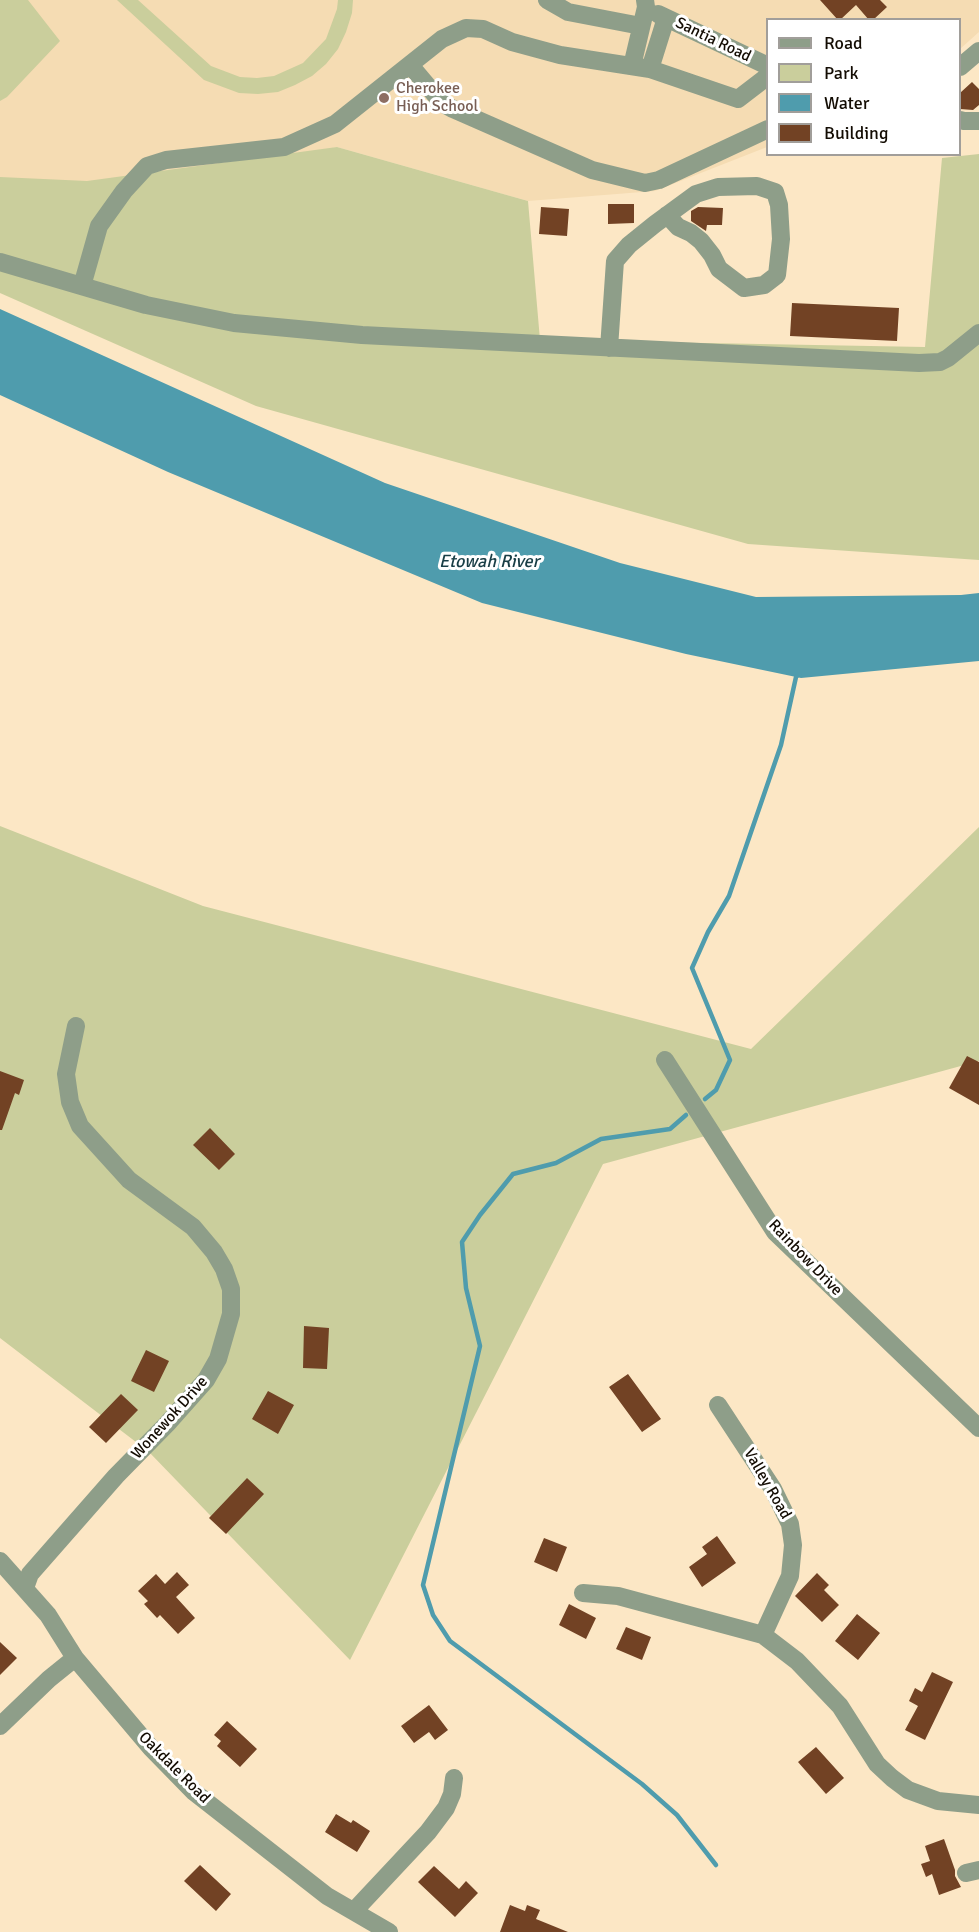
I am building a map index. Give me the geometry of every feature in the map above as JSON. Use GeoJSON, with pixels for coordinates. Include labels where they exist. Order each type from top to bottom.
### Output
{"type":"FeatureCollection","features":[{"type":"Feature","properties":{"kind":"street"},"geometry":{"type":"LineString","coordinates":[[547,0],[568,12],[641,26]]}},
{"type":"Feature","properties":{"kind":"street"},"geometry":{"type":"LineString","coordinates":[[641,67],[641,26],[657,10]]}},
{"type":"Feature","properties":{"kind":"street"},"geometry":{"type":"LineString","coordinates":[[641,67],[657,10]]}},
{"type":"Feature","properties":{"kind":"street","name":"Santia Road"},"geometry":{"type":"LineString","coordinates":[[657,10],[766,65]]}},
{"type":"Feature","properties":{"kind":"street"},"geometry":{"type":"LineString","coordinates":[[82,286],[99,225],[124,191],[147,166],[166,160],[284,147],[335,124],[442,39],[466,28],[483,29],[512,42],[560,55],[641,67],[738,99],[766,78]]}},
{"type":"Feature","properties":{"kind":"street"},"geometry":{"type":"LineString","coordinates":[[961,66],[979,51]]}},
{"type":"Feature","properties":{"kind":"street"},"geometry":{"type":"LineString","coordinates":[[410,65],[442,103],[453,110],[592,170],[645,183],[659,180],[766,130]]}},
{"type":"Feature","properties":{"kind":"street"},"geometry":{"type":"LineString","coordinates":[[961,120],[979,121]]}},
{"type":"Feature","properties":{"kind":"street"},"geometry":{"type":"LineString","coordinates":[[609,348],[615,261],[629,245],[667,215],[696,194],[718,187],[757,186],[775,192],[779,205],[781,239],[777,275],[764,285],[744,288],[718,269],[712,255],[701,241],[692,233],[678,227],[667,215]]}},
{"type":"Feature","properties":{"kind":"street"},"geometry":{"type":"LineString","coordinates":[[0,262],[146,306],[234,323],[362,335],[919,363],[940,362],[979,333]]}},
{"type":"Feature","properties":{"kind":"street","name":"Wonewok Drive"},"geometry":{"type":"LineString","coordinates":[[26,1588],[30,1574],[116,1476],[206,1380],[218,1359],[231,1314],[231,1290],[224,1269],[214,1252],[193,1227],[129,1180],[80,1126],[70,1102],[66,1074],[76,1026]]}},
{"type":"Feature","properties":{"kind":"street","name":"Rainbow Drive"},"geometry":{"type":"LineString","coordinates":[[665,1060],[775,1232],[979,1428]]}},
{"type":"Feature","properties":{"kind":"street","name":"Valley Road"},"geometry":{"type":"LineString","coordinates":[[718,1405],[773,1489],[790,1524],[793,1545],[790,1576],[763,1635]]}},
{"type":"Feature","properties":{"kind":"street","name":"Oakdale Road"},"geometry":{"type":"LineString","coordinates":[[0,1561],[48,1615],[75,1658],[151,1748],[194,1792],[327,1896],[389,1932]]}},
{"type":"Feature","properties":{"kind":"street"},"geometry":{"type":"LineString","coordinates":[[583,1593],[618,1596],[763,1635],[797,1661],[840,1706],[877,1764],[892,1778],[908,1790],[938,1801],[979,1805]]}},
{"type":"Feature","properties":{"kind":"street"},"geometry":{"type":"LineString","coordinates":[[0,1726],[49,1679],[75,1658]]}},
{"type":"Feature","properties":{"kind":"street"},"geometry":{"type":"LineString","coordinates":[[354,1911],[428,1832],[446,1808],[452,1794],[454,1778]]}},
{"type":"Feature","properties":{"kind":"shaded area","name":"Cherokee High School"},"geometry":{"type":"Polygon","coordinates":[[[0,0],[979,0],[979,32],[961,48],[961,18],[766,18],[766,147],[655,191],[528,201],[337,147],[0,237],[0,0]]]}},
{"type":"Feature","properties":{"kind":"green space"},"geometry":{"type":"Polygon","coordinates":[[[0,0],[28,0],[60,41],[7,97],[0,101],[0,0]]]}},
{"type":"Feature","properties":{"kind":"green space"},"geometry":{"type":"Polygon","coordinates":[[[117,0],[138,0],[211,66],[240,77],[257,78],[274,76],[303,63],[326,39],[338,0],[353,0],[352,13],[346,32],[338,49],[326,64],[312,76],[295,85],[278,92],[258,94],[239,93],[204,80],[117,0]]]}},
{"type":"Feature","properties":{"kind":"green space"},"geometry":{"type":"Polygon","coordinates":[[[337,147],[528,201],[540,340],[925,347],[942,158],[979,154],[979,560],[748,544],[256,406],[0,293],[0,177],[87,181],[337,147]]]}},
{"type":"Feature","properties":{"kind":"green space"},"geometry":{"type":"Polygon","coordinates":[[[0,826],[203,906],[751,1049],[979,827],[979,1061],[603,1164],[350,1660],[149,1452],[0,1338],[0,826]]]}},
{"type":"Feature","properties":{"kind":"water","name":"Etowah River"},"geometry":{"type":"Polygon","coordinates":[[[0,309],[385,483],[620,563],[756,597],[979,593],[979,661],[801,678],[686,654],[482,603],[168,472],[0,395],[0,309]]]}},
{"type":"Feature","properties":{"kind":"building"},"geometry":{"type":"Polygon","coordinates":[[[820,0],[880,0],[887,7],[875,18],[867,18],[856,5],[842,18],[836,18],[820,0]]]}},
{"type":"Feature","properties":{"kind":"building"},"geometry":{"type":"Polygon","coordinates":[[[972,82],[979,89],[979,105],[973,110],[961,109],[961,92],[972,82]]]}},
{"type":"Feature","properties":{"kind":"building"},"geometry":{"type":"Polygon","coordinates":[[[608,204],[634,204],[634,223],[608,224],[608,204]]]}},
{"type":"Feature","properties":{"kind":"building"},"geometry":{"type":"Polygon","coordinates":[[[541,207],[569,209],[567,236],[539,234],[541,207]]]}},
{"type":"Feature","properties":{"kind":"building"},"geometry":{"type":"Polygon","coordinates":[[[698,207],[723,208],[722,225],[707,225],[706,231],[691,221],[691,211],[698,207]]]}},
{"type":"Feature","properties":{"kind":"building"},"geometry":{"type":"Polygon","coordinates":[[[792,303],[899,308],[897,341],[790,336],[792,303]]]}},
{"type":"Feature","properties":{"kind":"building"},"geometry":{"type":"Polygon","coordinates":[[[967,1056],[979,1062],[979,1105],[949,1088],[967,1056]]]}},
{"type":"Feature","properties":{"kind":"building"},"geometry":{"type":"Polygon","coordinates":[[[0,1071],[24,1080],[19,1095],[15,1093],[2,1130],[0,1130],[0,1071]]]}},
{"type":"Feature","properties":{"kind":"building"},"geometry":{"type":"Polygon","coordinates":[[[210,1128],[235,1154],[219,1170],[193,1145],[210,1128]]]}},
{"type":"Feature","properties":{"kind":"building"},"geometry":{"type":"Polygon","coordinates":[[[304,1326],[329,1328],[327,1369],[303,1368],[304,1326]]]}},
{"type":"Feature","properties":{"kind":"building"},"geometry":{"type":"Polygon","coordinates":[[[146,1350],[169,1361],[154,1392],[131,1381],[146,1350]]]}},
{"type":"Feature","properties":{"kind":"building"},"geometry":{"type":"Polygon","coordinates":[[[628,1374],[661,1419],[642,1432],[609,1387],[628,1374]]]}},
{"type":"Feature","properties":{"kind":"building"},"geometry":{"type":"Polygon","coordinates":[[[268,1391],[294,1405],[278,1434],[252,1419],[268,1391]]]}},
{"type":"Feature","properties":{"kind":"building"},"geometry":{"type":"Polygon","coordinates":[[[121,1394],[138,1410],[106,1443],[89,1427],[121,1394]]]}},
{"type":"Feature","properties":{"kind":"building"},"geometry":{"type":"Polygon","coordinates":[[[247,1478],[264,1494],[226,1534],[209,1518],[247,1478]]]}},
{"type":"Feature","properties":{"kind":"building"},"geometry":{"type":"Polygon","coordinates":[[[717,1536],[736,1563],[702,1587],[689,1567],[707,1554],[702,1547],[717,1536]]]}},
{"type":"Feature","properties":{"kind":"building"},"geometry":{"type":"Polygon","coordinates":[[[544,1538],[567,1547],[557,1572],[534,1562],[544,1538]]]}},
{"type":"Feature","properties":{"kind":"building"},"geometry":{"type":"Polygon","coordinates":[[[177,1572],[189,1585],[176,1597],[195,1618],[178,1634],[160,1615],[157,1618],[144,1604],[148,1601],[138,1591],[156,1574],[165,1584],[177,1572]]]}},
{"type":"Feature","properties":{"kind":"building"},"geometry":{"type":"Polygon","coordinates":[[[817,1573],[829,1585],[824,1590],[839,1605],[822,1622],[795,1596],[817,1573]]]}},
{"type":"Feature","properties":{"kind":"building"},"geometry":{"type":"Polygon","coordinates":[[[569,1604],[596,1618],[586,1639],[559,1625],[569,1604]]]}},
{"type":"Feature","properties":{"kind":"building"},"geometry":{"type":"Polygon","coordinates":[[[857,1614],[880,1633],[858,1660],[835,1641],[857,1614]]]}},
{"type":"Feature","properties":{"kind":"building"},"geometry":{"type":"Polygon","coordinates":[[[626,1627],[651,1637],[642,1660],[616,1649],[626,1627]]]}},
{"type":"Feature","properties":{"kind":"building"},"geometry":{"type":"Polygon","coordinates":[[[0,1642],[17,1658],[0,1675],[0,1642]]]}},
{"type":"Feature","properties":{"kind":"building"},"geometry":{"type":"Polygon","coordinates":[[[932,1672],[953,1682],[925,1740],[905,1730],[918,1706],[909,1701],[915,1688],[922,1692],[932,1672]]]}},
{"type":"Feature","properties":{"kind":"building"},"geometry":{"type":"Polygon","coordinates":[[[429,1705],[448,1730],[435,1740],[429,1732],[414,1743],[401,1726],[429,1705]]]}},
{"type":"Feature","properties":{"kind":"building"},"geometry":{"type":"Polygon","coordinates":[[[227,1721],[257,1749],[240,1767],[217,1746],[221,1741],[214,1735],[227,1721]]]}},
{"type":"Feature","properties":{"kind":"building"},"geometry":{"type":"Polygon","coordinates":[[[816,1747],[844,1778],[826,1794],[798,1762],[816,1747]]]}},
{"type":"Feature","properties":{"kind":"building"},"geometry":{"type":"Polygon","coordinates":[[[336,1814],[351,1823],[353,1820],[370,1831],[357,1852],[325,1832],[336,1814]]]}},
{"type":"Feature","properties":{"kind":"building"},"geometry":{"type":"Polygon","coordinates":[[[944,1839],[955,1876],[961,1887],[939,1895],[932,1874],[926,1877],[921,1864],[930,1861],[925,1846],[944,1839]]]}},
{"type":"Feature","properties":{"kind":"building"},"geometry":{"type":"Polygon","coordinates":[[[200,1865],[231,1894],[216,1911],[184,1881],[200,1865]]]}},
{"type":"Feature","properties":{"kind":"building"},"geometry":{"type":"Polygon","coordinates":[[[434,1866],[459,1889],[466,1881],[478,1893],[455,1917],[418,1882],[434,1866]]]}},
{"type":"Feature","properties":{"kind":"building"},"geometry":{"type":"Polygon","coordinates":[[[510,1905],[525,1911],[527,1905],[540,1910],[536,1919],[568,1932],[500,1932],[510,1905]]]}},
{"type":"Feature","properties":{"kind":"waterway"},"geometry":{"type":"LineString","coordinates":[[705,1099],[716,1090],[730,1060],[692,968],[708,932],[729,896],[781,745],[796,677],[800,673]]}},
{"type":"Feature","properties":{"kind":"waterway"},"geometry":{"type":"LineString","coordinates":[[686,1115],[670,1129],[601,1139],[556,1163],[513,1174],[462,1242],[466,1288],[480,1346],[423,1585],[433,1615],[450,1641],[642,1784],[677,1815],[716,1865]]}},
{"type":"Feature","properties":{"kind":"place","name":"Cherokee High School"},"geometry":{"type":"Point","coordinates":[384,98]}}]}
